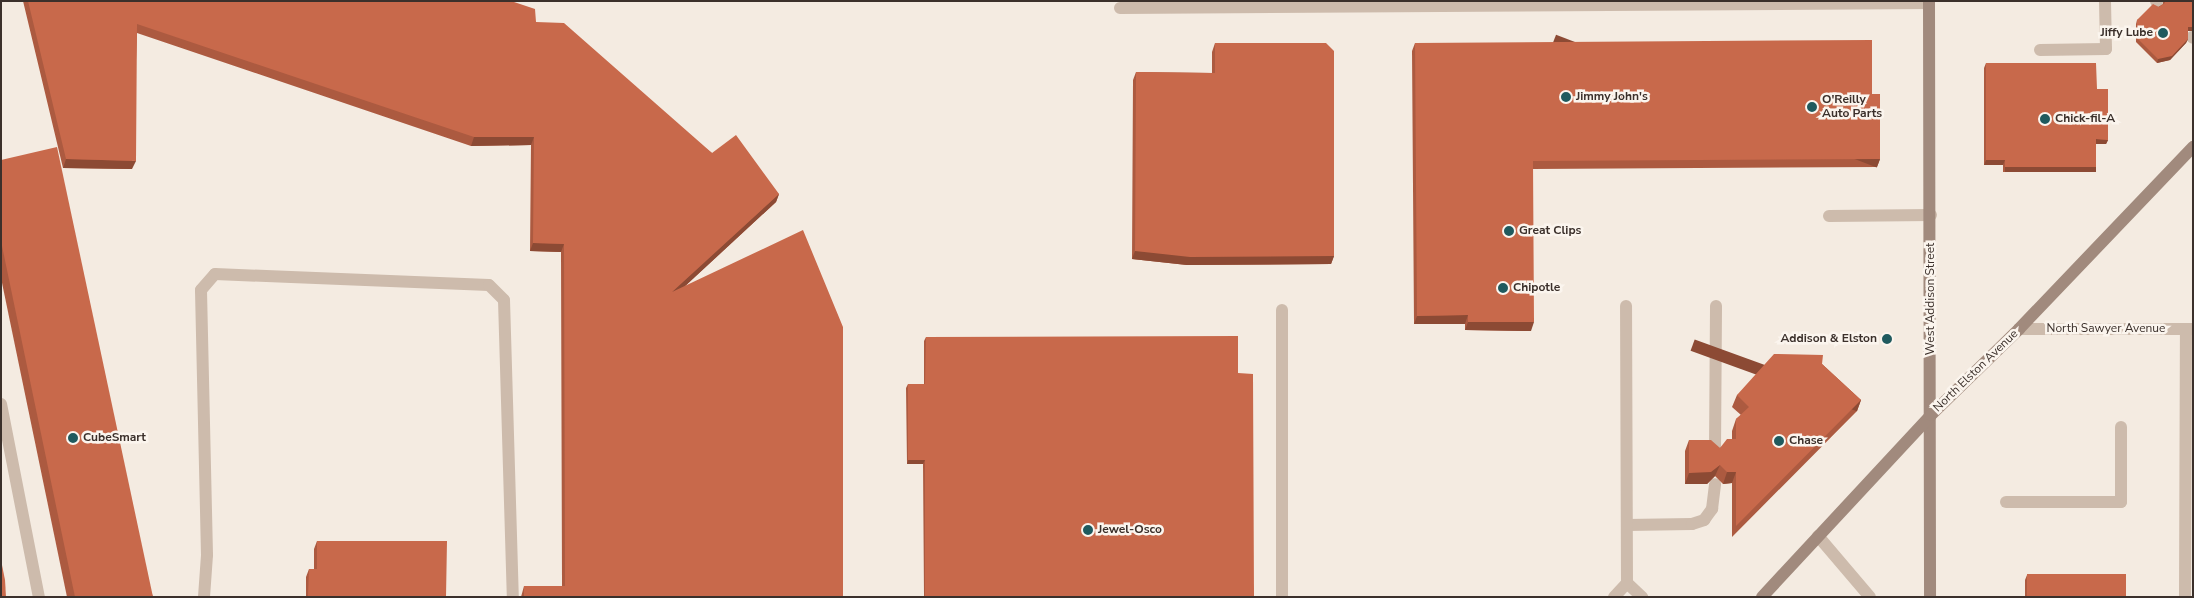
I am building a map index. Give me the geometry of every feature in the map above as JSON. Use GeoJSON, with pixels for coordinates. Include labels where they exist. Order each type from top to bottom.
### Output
{"type":"FeatureCollection","features":[{"type":"Feature","properties":{"kind":"main road","name":"West Addison Street"},"geometry":{"type":"LineString","coordinates":[[1929,2],[1931,215],[1930,597]]}},
{"type":"Feature","properties":{"kind":"main road","name":"North Elston Avenue"},"geometry":{"type":"LineString","coordinates":[[1762,597],[1930,415],[2020,329],[2193,146]]}},
{"type":"Feature","properties":{"kind":"street"},"geometry":{"type":"LineString","coordinates":[[2040,50],[2106,49],[2105,1]]}},
{"type":"Feature","properties":{"kind":"street"},"geometry":{"type":"LineString","coordinates":[[1120,8],[1266,4],[1929,2]]}},
{"type":"Feature","properties":{"kind":"street"},"geometry":{"type":"LineString","coordinates":[[1829,216],[1931,215]]}},
{"type":"Feature","properties":{"kind":"street"},"geometry":{"type":"LineString","coordinates":[[204,597],[206,555],[200,290],[215,274],[489,285],[504,300],[513,597]]}},
{"type":"Feature","properties":{"kind":"street"},"geometry":{"type":"LineString","coordinates":[[1614,597],[1627,583],[1626,306]]}},
{"type":"Feature","properties":{"kind":"street"},"geometry":{"type":"LineString","coordinates":[[1716,306],[1716,451]]}},
{"type":"Feature","properties":{"kind":"street"},"geometry":{"type":"LineString","coordinates":[[1282,310],[1282,597]]}},
{"type":"Feature","properties":{"kind":"street","name":"North Sawyer Avenue"},"geometry":{"type":"LineString","coordinates":[[2020,329],[2189,329]]}},
{"type":"Feature","properties":{"kind":"street"},"geometry":{"type":"LineString","coordinates":[[2188,589],[2189,329]]}},
{"type":"Feature","properties":{"kind":"street"},"geometry":{"type":"LineString","coordinates":[[1,404],[39,597]]}},
{"type":"Feature","properties":{"kind":"street"},"geometry":{"type":"LineString","coordinates":[[2006,502],[2121,502],[2121,427]]}},
{"type":"Feature","properties":{"kind":"street"},"geometry":{"type":"LineString","coordinates":[[1627,525],[1692,524],[1704,520],[1712,508],[1715,484]]}},
{"type":"Feature","properties":{"kind":"street"},"geometry":{"type":"LineString","coordinates":[[1818,536],[1870,597]]}},
{"type":"Feature","properties":{"kind":"street"},"geometry":{"type":"LineString","coordinates":[[1627,583],[1642,597]]}},
{"type":"Feature","properties":{"kind":"building"},"geometry":{"type":"Polygon","coordinates":[[[28,1],[511,1],[535,9],[536,22],[564,23],[712,153],[736,135],[779,194],[672,292],[803,230],[843,327],[843,597],[524,597],[524,586],[565,586],[564,244],[533,243],[534,137],[474,137],[137,24],[136,161],[66,159],[28,1]]]}},
{"type":"Feature","properties":{"kind":"building","name":"Jiffy Lube"},"geometry":{"type":"Polygon","coordinates":[[[2165,1],[2193,1],[2193,27],[2188,27],[2188,39],[2172,56],[2158,59],[2137,38],[2137,20],[2153,4],[2159,7],[2165,1]]]}},
{"type":"Feature","properties":{"kind":"building"},"geometry":{"type":"Polygon","coordinates":[[[1872,40],[1872,94],[1880,94],[1880,159],[1533,161],[1534,322],[1468,322],[1468,315],[1417,316],[1415,43],[1872,40]]]}},
{"type":"Feature","properties":{"kind":"building"},"geometry":{"type":"Polygon","coordinates":[[[1215,43],[1326,43],[1334,51],[1334,256],[1190,257],[1135,251],[1136,72],[1215,73],[1215,43]]]}},
{"type":"Feature","properties":{"kind":"building","name":"Chick-fil-A"},"geometry":{"type":"Polygon","coordinates":[[[1986,63],[2096,63],[2097,89],[2108,89],[2108,140],[2096,139],[2096,167],[2005,167],[2005,160],[1986,160],[1986,63]]]}},
{"type":"Feature","properties":{"kind":"building","name":"CubeSmart"},"geometry":{"type":"Polygon","coordinates":[[[57,147],[153,597],[75,597],[1,241],[1,160],[57,147]]]}},
{"type":"Feature","properties":{"kind":"building","name":"Jewel-Osco"},"geometry":{"type":"Polygon","coordinates":[[[1238,336],[1238,373],[1253,374],[1254,597],[925,597],[925,460],[908,460],[908,384],[925,384],[926,337],[1238,336]]]}},
{"type":"Feature","properties":{"kind":"building","name":"Chase"},"geometry":{"type":"Polygon","coordinates":[[[1774,354],[1823,355],[1822,364],[1861,400],[1736,526],[1736,472],[1727,472],[1720,465],[1711,472],[1689,473],[1689,440],[1711,440],[1720,448],[1727,439],[1736,439],[1736,419],[1749,407],[1737,395],[1774,354]]]}},
{"type":"Feature","properties":{"kind":"building"},"geometry":{"type":"Polygon","coordinates":[[[317,541],[447,541],[446,597],[308,597],[309,569],[317,569],[317,541]]]}},
{"type":"Feature","properties":{"kind":"building"},"geometry":{"type":"Polygon","coordinates":[[[1,560],[5,580],[6,597],[1,597],[1,560]]]}},
{"type":"Feature","properties":{"kind":"building"},"geometry":{"type":"Polygon","coordinates":[[[2027,574],[2126,574],[2126,597],[2027,597],[2027,574]]]}},
{"type":"Feature","properties":{"kind":"place","name":"Jiffy Lube"},"geometry":{"type":"Point","coordinates":[2163,33]}},
{"type":"Feature","properties":{"kind":"place","name":"Jimmy John's"},"geometry":{"type":"Point","coordinates":[1566,97]}},
{"type":"Feature","properties":{"kind":"place","name":"O'Reilly Auto Parts"},"geometry":{"type":"Point","coordinates":[1812,107]}},
{"type":"Feature","properties":{"kind":"place","name":"Chick-fil-A"},"geometry":{"type":"Point","coordinates":[2045,119]}},
{"type":"Feature","properties":{"kind":"place","name":"Great Clips"},"geometry":{"type":"Point","coordinates":[1509,231]}},
{"type":"Feature","properties":{"kind":"place","name":"Chipotle"},"geometry":{"type":"Point","coordinates":[1503,288]}},
{"type":"Feature","properties":{"kind":"place","name":"Addison & Elston"},"geometry":{"type":"Point","coordinates":[1887,339]}},
{"type":"Feature","properties":{"kind":"place","name":"CubeSmart"},"geometry":{"type":"Point","coordinates":[73,438]}},
{"type":"Feature","properties":{"kind":"place","name":"Chase"},"geometry":{"type":"Point","coordinates":[1779,441]}},
{"type":"Feature","properties":{"kind":"place","name":"Jewel-Osco"},"geometry":{"type":"Point","coordinates":[1088,530]}}]}
